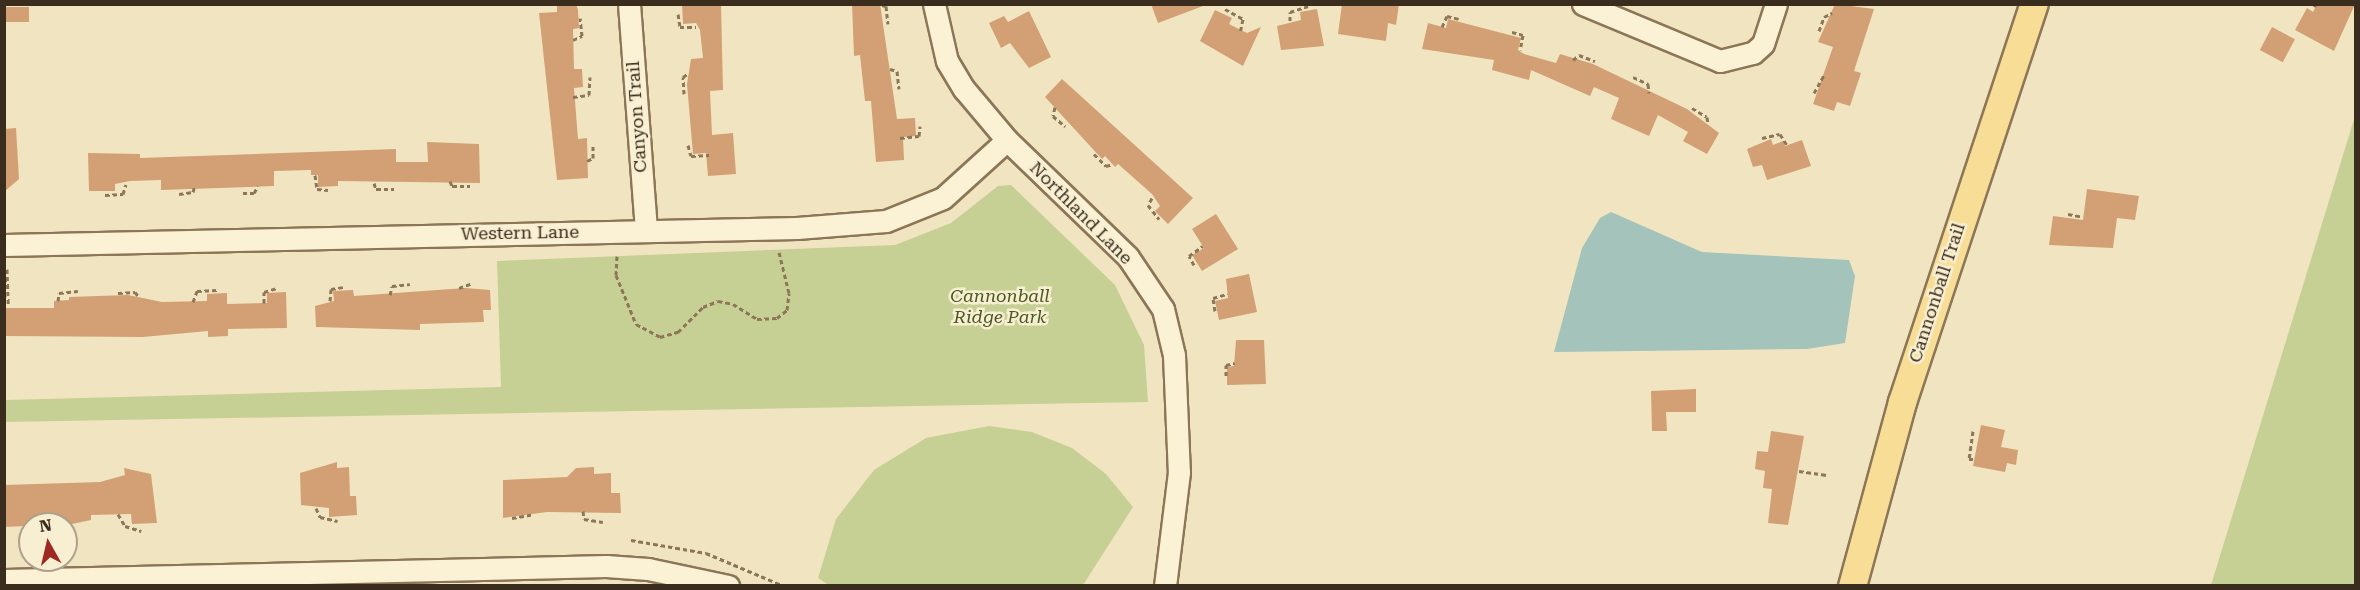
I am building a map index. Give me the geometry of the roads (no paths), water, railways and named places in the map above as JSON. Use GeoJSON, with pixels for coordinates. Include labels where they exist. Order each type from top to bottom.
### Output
{"type":"FeatureCollection","features":[{"type":"Feature","properties":{"kind":"main road","name":"Cannonball Trail"},"geometry":{"type":"LineString","coordinates":[[1852,585],[1902,402],[2034,4]]}},
{"type":"Feature","properties":{"kind":"street","name":"Canyon Trail"},"geometry":{"type":"LineString","coordinates":[[629,4],[646,230]]}},
{"type":"Feature","properties":{"kind":"street","name":"Northland Lane"},"geometry":{"type":"LineString","coordinates":[[934,4],[947,61],[964,89],[1007,140],[1128,257],[1163,309],[1174,355],[1179,472],[1165,585]]}},
{"type":"Feature","properties":{"kind":"street"},"geometry":{"type":"LineString","coordinates":[[1583,4],[1710,58],[1739,58],[1762,44],[1776,4]]}},
{"type":"Feature","properties":{"kind":"street","name":"Western Lane"},"geometry":{"type":"LineString","coordinates":[[4,245],[797,228],[886,221],[943,198],[1007,140]]}},
{"type":"Feature","properties":{"kind":"street"},"geometry":{"type":"LineString","coordinates":[[4,580],[142,581],[494,577],[637,568],[728,585]]}},
{"type":"Feature","properties":{"kind":"water"},"geometry":{"type":"Polygon","coordinates":[[[1611,212],[1702,252],[1849,260],[1855,276],[1845,343],[1807,349],[1554,352],[1582,248],[1600,218],[1611,212]]]}},
{"type":"Feature","properties":{"kind":"park label","name":"Cannonball Ridge Park"},"geometry":{"type":"Point","coordinates":[1000,307]}}]}
